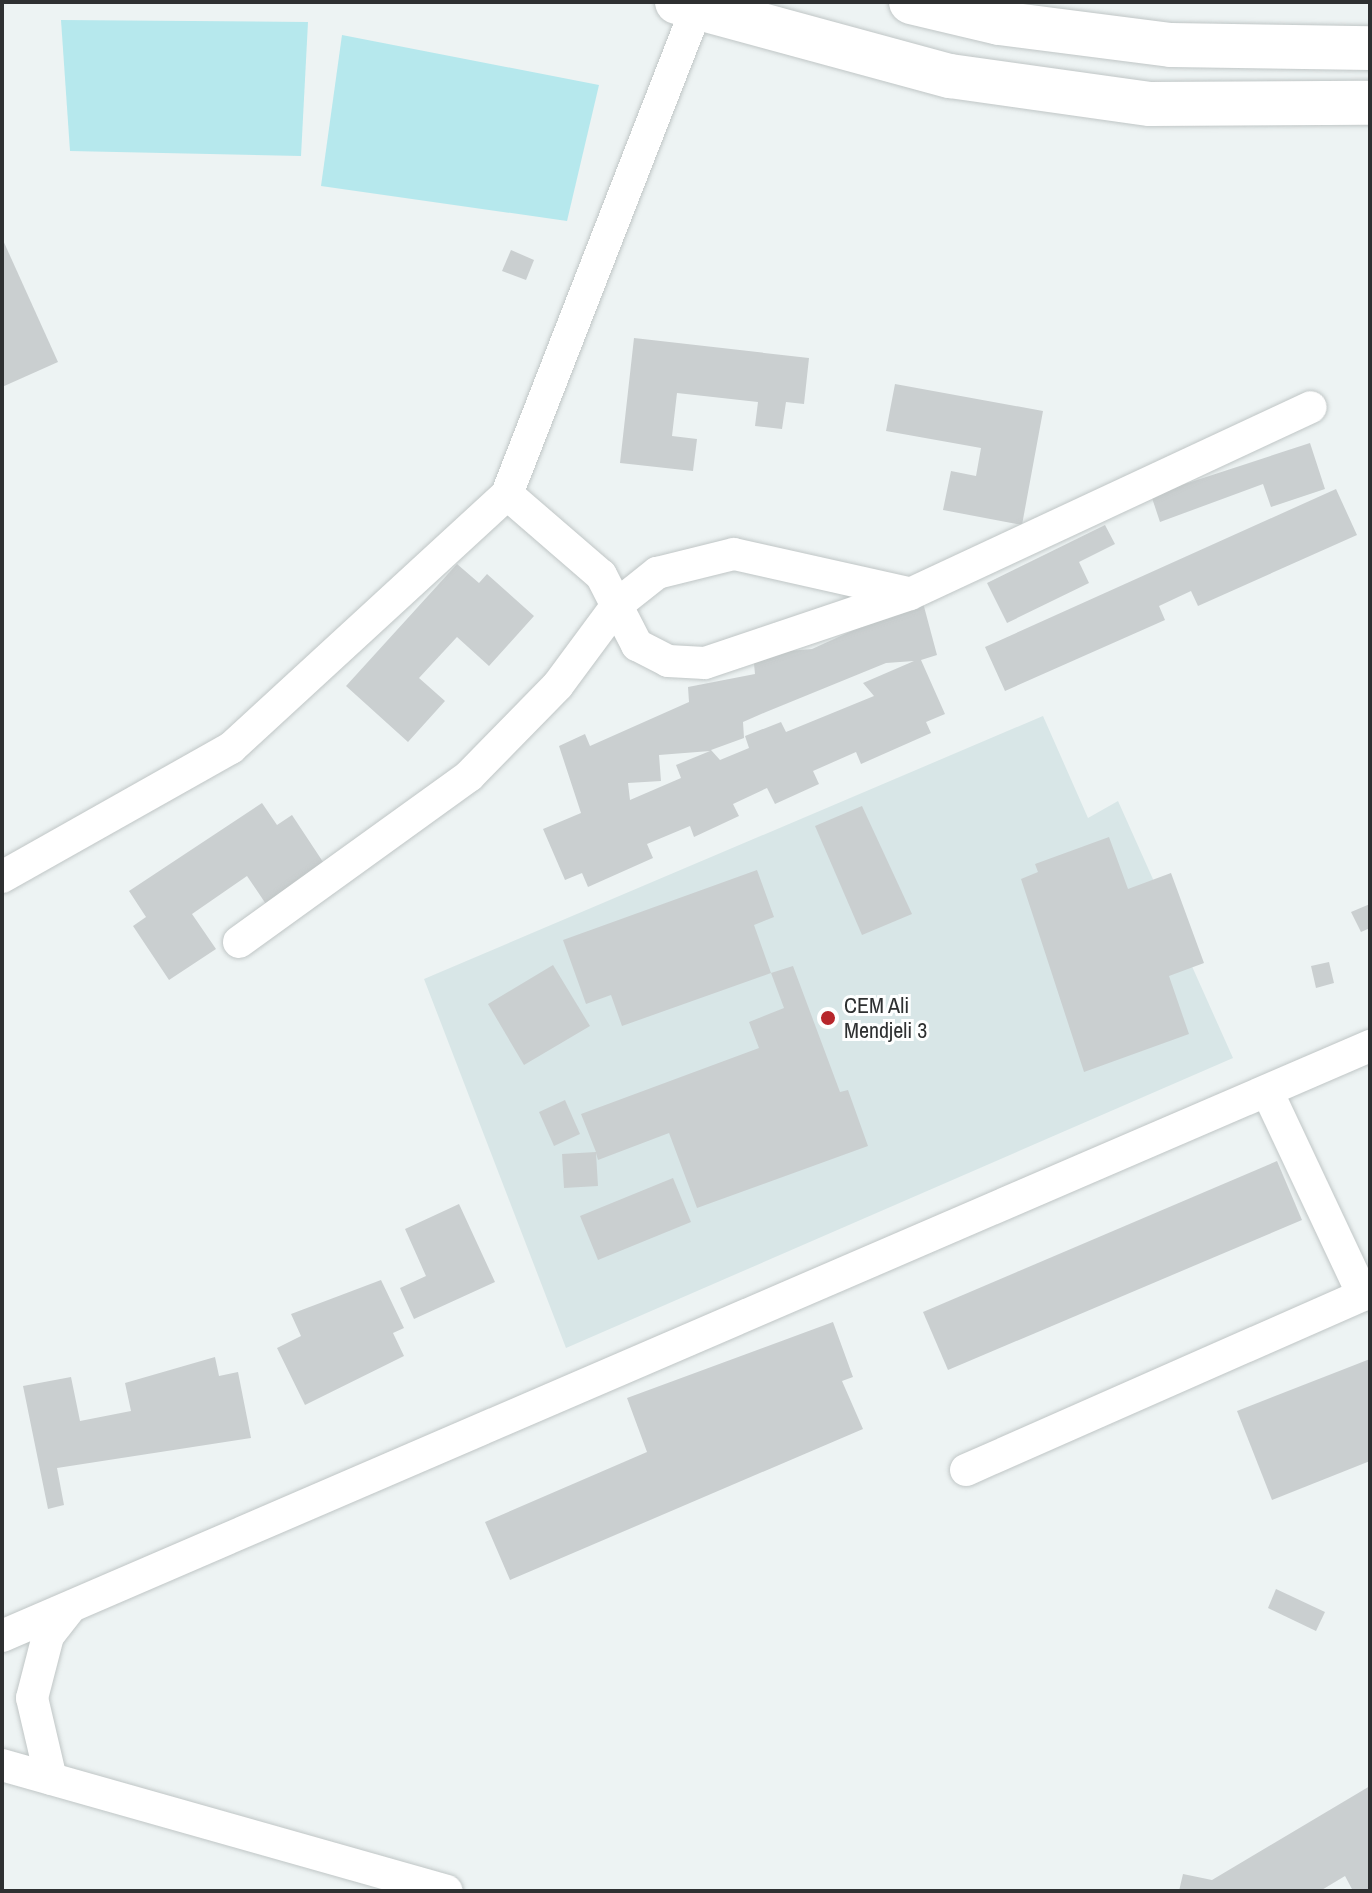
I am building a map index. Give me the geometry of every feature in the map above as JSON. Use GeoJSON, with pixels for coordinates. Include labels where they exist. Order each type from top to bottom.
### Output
{"type":"FeatureCollection","features":[{"type":"Feature","properties":{"kind":"main road"},"geometry":{"type":"LineString","coordinates":[[911,2],[999,23],[1171,45],[1370,48]]}},
{"type":"Feature","properties":{"kind":"main road"},"geometry":{"type":"LineString","coordinates":[[691,4],[950,76],[1150,104],[1370,103]]}},
{"type":"Feature","properties":{"kind":"street"},"geometry":{"type":"LineString","coordinates":[[2,877],[231,748],[507,494],[559,344],[691,4]]}},
{"type":"Feature","properties":{"kind":"street"},"geometry":{"type":"LineString","coordinates":[[507,494],[601,575],[637,645],[668,661],[705,663],[910,594],[1311,407]]}},
{"type":"Feature","properties":{"kind":"street"},"geometry":{"type":"LineString","coordinates":[[239,942],[469,776],[558,685],[618,604],[657,573],[734,554],[910,594]]}},
{"type":"Feature","properties":{"kind":"street"},"geometry":{"type":"LineString","coordinates":[[2,1636],[1268,1093],[1370,1046]]}},
{"type":"Feature","properties":{"kind":"street"},"geometry":{"type":"LineString","coordinates":[[966,1470],[1366,1294],[1268,1093]]}},
{"type":"Feature","properties":{"kind":"street"},"geometry":{"type":"LineString","coordinates":[[51,1779],[32,1698],[48,1636],[70,1608]]}},
{"type":"Feature","properties":{"kind":"street"},"geometry":{"type":"LineString","coordinates":[[2,1765],[446,1891]]}},
{"type":"Feature","properties":{"kind":"shaded area"},"geometry":{"type":"Polygon","coordinates":[[[61,20],[308,22],[301,156],[70,151],[61,20]]]}},
{"type":"Feature","properties":{"kind":"shaded area"},"geometry":{"type":"Polygon","coordinates":[[[342,35],[599,85],[567,221],[321,186],[342,35]]]}},
{"type":"Feature","properties":{"kind":"shaded area","name":"CEM Ali Mendjeli 3"},"geometry":{"type":"Polygon","coordinates":[[[1043,716],[1088,818],[1118,801],[1233,1058],[566,1348],[424,979],[1043,716]]]}},
{"type":"Feature","properties":{"kind":"building"},"geometry":{"type":"Polygon","coordinates":[[[2,238],[58,362],[2,387],[2,238]]]}},
{"type":"Feature","properties":{"kind":"building"},"geometry":{"type":"Polygon","coordinates":[[[511,250],[534,260],[526,280],[502,271],[511,250]]]}},
{"type":"Feature","properties":{"kind":"building"},"geometry":{"type":"Polygon","coordinates":[[[634,338],[809,358],[804,404],[786,402],[782,429],[755,426],[758,402],[677,393],[672,436],[697,439],[693,471],[620,463],[634,338]]]}},
{"type":"Feature","properties":{"kind":"building"},"geometry":{"type":"Polygon","coordinates":[[[895,384],[1043,411],[1022,525],[943,510],[951,471],[976,476],[981,448],[886,431],[895,384]]]}},
{"type":"Feature","properties":{"kind":"building"},"geometry":{"type":"Polygon","coordinates":[[[1310,443],[1325,489],[1271,507],[1263,484],[1160,522],[1151,495],[1310,443]]]}},
{"type":"Feature","properties":{"kind":"building"},"geometry":{"type":"Polygon","coordinates":[[[1336,489],[1357,535],[1198,606],[1191,591],[1159,606],[1165,620],[1005,691],[985,647],[1336,489]]]}},
{"type":"Feature","properties":{"kind":"building"},"geometry":{"type":"Polygon","coordinates":[[[1105,525],[1115,544],[1079,562],[1089,583],[1007,623],[987,583],[1105,525]]]}},
{"type":"Feature","properties":{"kind":"building"},"geometry":{"type":"Polygon","coordinates":[[[457,564],[479,583],[487,574],[534,616],[489,666],[457,637],[419,678],[445,701],[408,742],[346,686],[457,564]]]}},
{"type":"Feature","properties":{"kind":"building"},"geometry":{"type":"Polygon","coordinates":[[[922,599],[937,655],[921,660],[945,714],[926,722],[931,733],[861,764],[856,752],[813,771],[819,784],[775,804],[767,788],[733,804],[739,816],[694,837],[690,826],[647,844],[653,858],[588,887],[582,873],[565,880],[543,829],[581,813],[559,746],[585,734],[590,746],[689,702],[688,687],[755,674],[753,654],[812,649],[922,599]],[[914,661],[886,663],[743,722],[744,738],[711,750],[720,760],[749,748],[745,736],[781,722],[786,732],[874,696],[863,683],[914,661]],[[710,751],[659,755],[661,781],[628,783],[630,800],[681,778],[676,765],[710,751]]]}},
{"type":"Feature","properties":{"kind":"building"},"geometry":{"type":"Polygon","coordinates":[[[262,803],[277,825],[292,815],[331,874],[272,913],[247,876],[192,914],[216,949],[169,980],[133,926],[146,917],[129,891],[262,803]]]}},
{"type":"Feature","properties":{"kind":"building"},"geometry":{"type":"Polygon","coordinates":[[[862,806],[912,914],[862,935],[815,826],[862,806]]]}},
{"type":"Feature","properties":{"kind":"building"},"geometry":{"type":"Polygon","coordinates":[[[1109,837],[1128,889],[1171,873],[1204,963],[1169,976],[1189,1034],[1084,1072],[1021,879],[1038,872],[1035,864],[1109,837]]]}},
{"type":"Feature","properties":{"kind":"building"},"geometry":{"type":"Polygon","coordinates":[[[757,870],[774,917],[754,925],[771,973],[622,1026],[611,995],[586,1004],[563,940],[757,870]]]}},
{"type":"Feature","properties":{"kind":"building"},"geometry":{"type":"Polygon","coordinates":[[[1370,904],[1370,928],[1361,932],[1351,912],[1370,904]]]}},
{"type":"Feature","properties":{"kind":"building"},"geometry":{"type":"Polygon","coordinates":[[[1329,962],[1334,983],[1316,988],[1311,966],[1329,962]]]}},
{"type":"Feature","properties":{"kind":"building"},"geometry":{"type":"Polygon","coordinates":[[[553,965],[590,1026],[524,1065],[488,1004],[553,965]]]}},
{"type":"Feature","properties":{"kind":"building"},"geometry":{"type":"Polygon","coordinates":[[[793,966],[840,1092],[848,1090],[868,1146],[697,1208],[669,1133],[598,1160],[596,1153],[598,1186],[564,1188],[562,1154],[596,1152],[581,1114],[759,1048],[749,1022],[784,1008],[771,973],[793,966]]]}},
{"type":"Feature","properties":{"kind":"building"},"geometry":{"type":"Polygon","coordinates":[[[565,1100],[580,1134],[554,1146],[539,1112],[565,1100]]]}},
{"type":"Feature","properties":{"kind":"building"},"geometry":{"type":"Polygon","coordinates":[[[1277,1161],[1302,1220],[948,1370],[923,1312],[1277,1161]]]}},
{"type":"Feature","properties":{"kind":"building"},"geometry":{"type":"Polygon","coordinates":[[[673,1178],[691,1222],[598,1260],[580,1216],[673,1178]]]}},
{"type":"Feature","properties":{"kind":"building"},"geometry":{"type":"Polygon","coordinates":[[[459,1204],[495,1282],[414,1319],[400,1288],[426,1276],[405,1229],[459,1204]]]}},
{"type":"Feature","properties":{"kind":"building"},"geometry":{"type":"Polygon","coordinates":[[[381,1280],[404,1328],[393,1333],[404,1356],[305,1405],[277,1348],[301,1336],[291,1314],[381,1280]]]}},
{"type":"Feature","properties":{"kind":"building"},"geometry":{"type":"Polygon","coordinates":[[[833,1322],[853,1377],[842,1381],[863,1429],[510,1580],[485,1522],[647,1452],[627,1398],[833,1322]]]}},
{"type":"Feature","properties":{"kind":"building"},"geometry":{"type":"Polygon","coordinates":[[[215,1357],[219,1376],[238,1372],[251,1438],[57,1468],[64,1505],[48,1509],[23,1386],[71,1377],[80,1421],[131,1411],[125,1383],[215,1357]]]}},
{"type":"Feature","properties":{"kind":"building"},"geometry":{"type":"Polygon","coordinates":[[[1370,1359],[1370,1461],[1272,1500],[1237,1411],[1370,1359]]]}},
{"type":"Feature","properties":{"kind":"building"},"geometry":{"type":"Polygon","coordinates":[[[1276,1589],[1325,1612],[1316,1631],[1268,1608],[1276,1589]]]}},
{"type":"Feature","properties":{"kind":"building"},"geometry":{"type":"Polygon","coordinates":[[[1370,1786],[1370,1891],[1353,1891],[1345,1876],[1320,1891],[1179,1891],[1183,1874],[1212,1880],[1370,1786]]]}},
{"type":"Feature","properties":{"kind":"place","name":"CEM Ali Mendjeli 3"},"geometry":{"type":"Point","coordinates":[828,1018]}}]}
